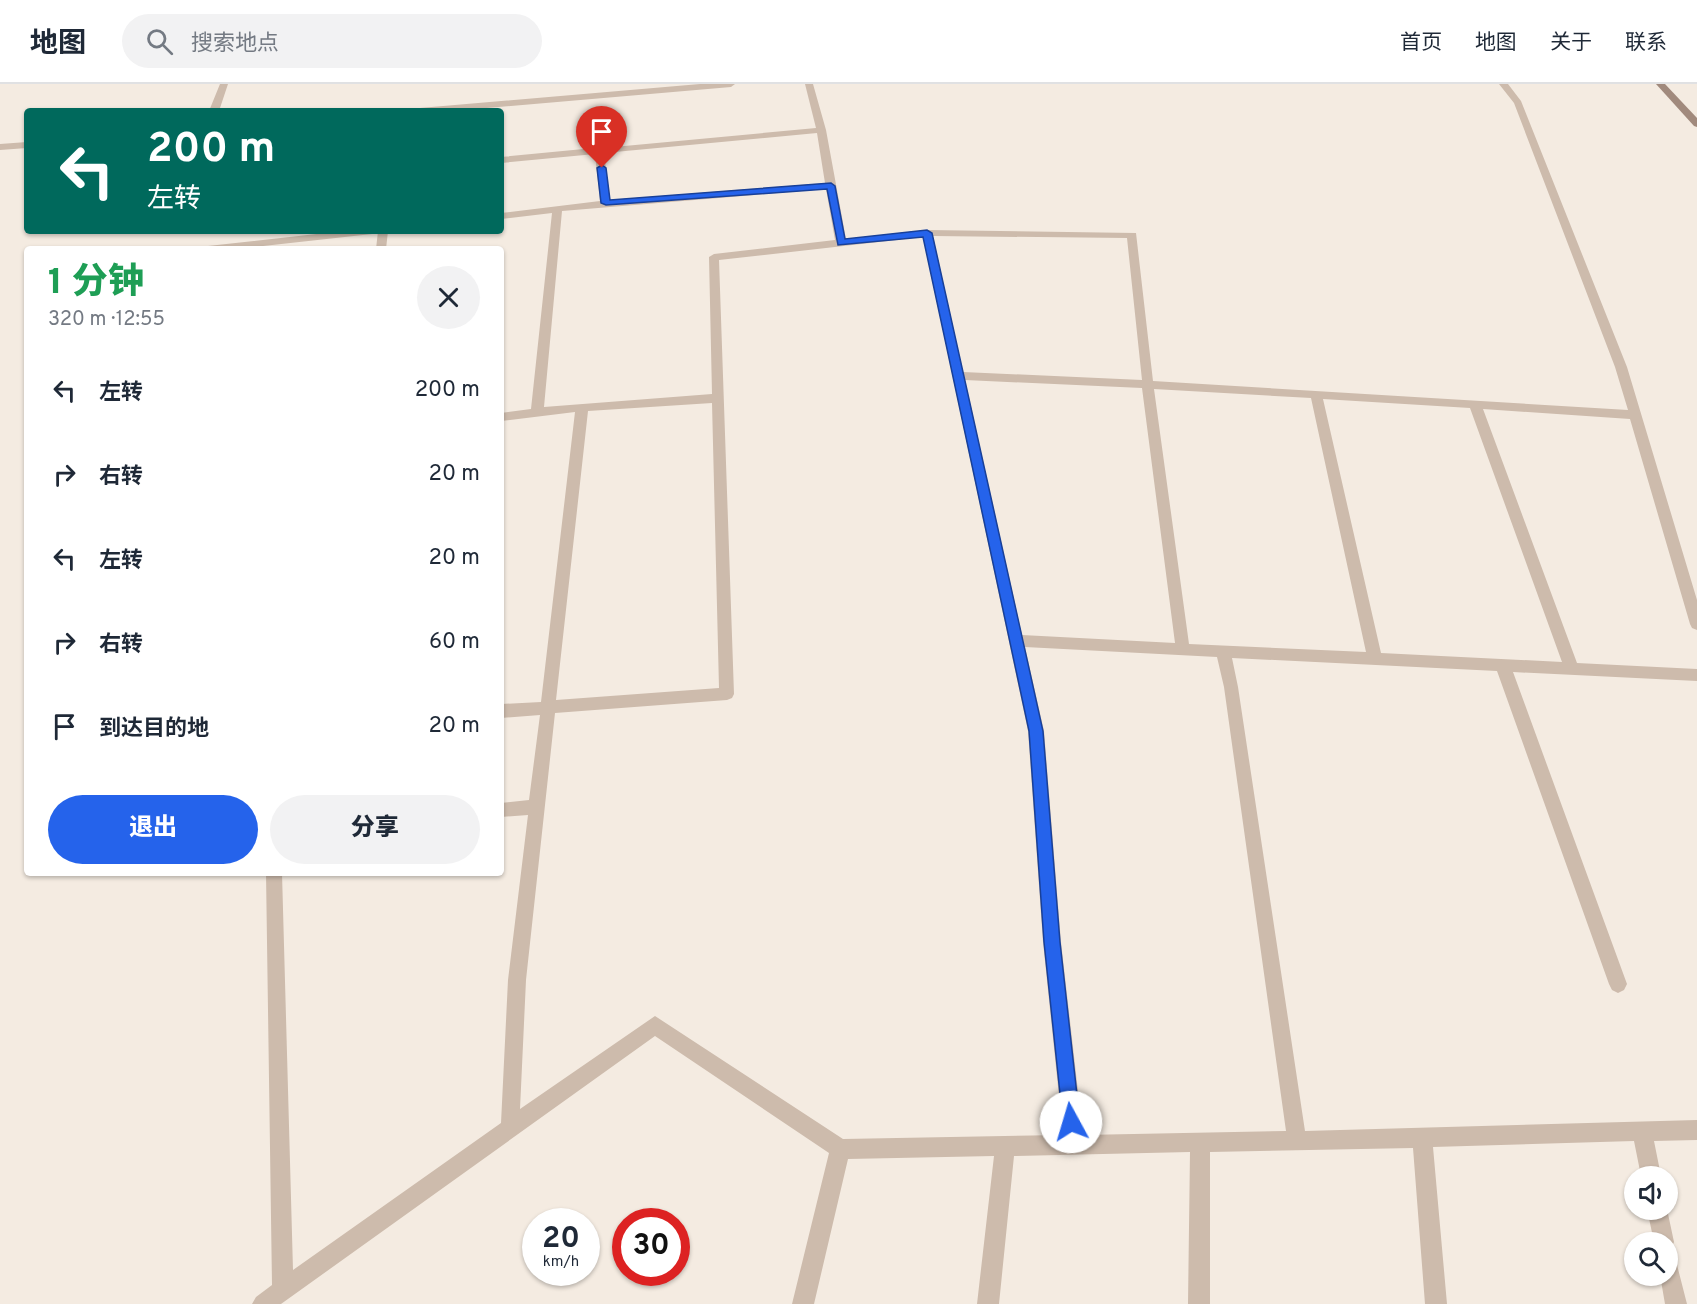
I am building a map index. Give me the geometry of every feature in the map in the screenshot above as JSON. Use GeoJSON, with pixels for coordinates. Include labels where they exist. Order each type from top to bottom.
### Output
{"type":"FeatureCollection","features":[{"type":"Feature","properties":{"kind":"main road"},"geometry":{"type":"LineString","coordinates":[[1660,84],[1697,124]]}},
{"type":"Feature","properties":{"kind":"street"},"geometry":{"type":"LineString","coordinates":[[215,108],[224,84]]}},
{"type":"Feature","properties":{"kind":"street"},"geometry":{"type":"LineString","coordinates":[[451,108],[665,87],[730,84]]}},
{"type":"Feature","properties":{"kind":"street"},"geometry":{"type":"LineString","coordinates":[[809,84],[821,130],[841,243]]}},
{"type":"Feature","properties":{"kind":"street"},"geometry":{"type":"LineString","coordinates":[[1503,84],[1518,103],[1621,367],[1697,624]]}},
{"type":"Feature","properties":{"kind":"street"},"geometry":{"type":"LineString","coordinates":[[596,125],[606,203]]}},
{"type":"Feature","properties":{"kind":"street"},"geometry":{"type":"LineString","coordinates":[[504,160],[821,130]]}},
{"type":"Feature","properties":{"kind":"street"},"geometry":{"type":"LineString","coordinates":[[0,147],[24,145]]}},
{"type":"Feature","properties":{"kind":"street"},"geometry":{"type":"LineString","coordinates":[[504,216],[606,203],[831,186]]}},
{"type":"Feature","properties":{"kind":"street"},"geometry":{"type":"LineString","coordinates":[[537,412],[557,210]]}},
{"type":"Feature","properties":{"kind":"street"},"geometry":{"type":"LineString","coordinates":[[927,233],[1036,731],[1052,942],[1074,1145]]}},
{"type":"Feature","properties":{"kind":"street"},"geometry":{"type":"LineString","coordinates":[[504,711],[727,694],[714,257],[927,233],[1132,235],[1148,385],[1183,650]]}},
{"type":"Feature","properties":{"kind":"street"},"geometry":{"type":"LineString","coordinates":[[235,246],[345,234]]}},
{"type":"Feature","properties":{"kind":"street"},"geometry":{"type":"LineString","coordinates":[[959,376],[1148,385],[1635,415]]}},
{"type":"Feature","properties":{"kind":"street"},"geometry":{"type":"LineString","coordinates":[[1316,395],[1375,660]]}},
{"type":"Feature","properties":{"kind":"street"},"geometry":{"type":"LineString","coordinates":[[504,417],[582,407],[718,398]]}},
{"type":"Feature","properties":{"kind":"street"},"geometry":{"type":"LineString","coordinates":[[1475,405],[1572,670]]}},
{"type":"Feature","properties":{"kind":"street"},"geometry":{"type":"LineString","coordinates":[[510,1128],[517,980],[546,708],[582,407]]}},
{"type":"Feature","properties":{"kind":"street"},"geometry":{"type":"LineString","coordinates":[[1017,641],[1697,675]]}},
{"type":"Feature","properties":{"kind":"street"},"geometry":{"type":"LineString","coordinates":[[1223,652],[1232,699],[1297,1140]]}},
{"type":"Feature","properties":{"kind":"street"},"geometry":{"type":"LineString","coordinates":[[1503,666],[1618,984]]}},
{"type":"Feature","properties":{"kind":"street"},"geometry":{"type":"LineString","coordinates":[[504,810],[536,807]]}},
{"type":"Feature","properties":{"kind":"street"},"geometry":{"type":"LineString","coordinates":[[274,876],[283,1290]]}},
{"type":"Feature","properties":{"kind":"street"},"geometry":{"type":"LineString","coordinates":[[263,1304],[655,1025],[840,1149],[1422,1138],[1697,1130]]}},
{"type":"Feature","properties":{"kind":"street"},"geometry":{"type":"LineString","coordinates":[[1642,1131],[1649,1166]]}},
{"type":"Feature","properties":{"kind":"street"},"geometry":{"type":"LineString","coordinates":[[1422,1138],[1436,1304]]}},
{"type":"Feature","properties":{"kind":"street"},"geometry":{"type":"LineString","coordinates":[[1199,1304],[1200,1142]]}},
{"type":"Feature","properties":{"kind":"street"},"geometry":{"type":"LineString","coordinates":[[988,1304],[1005,1146]]}},
{"type":"Feature","properties":{"kind":"street"},"geometry":{"type":"LineString","coordinates":[[803,1304],[840,1149]]}},
{"type":"Feature","properties":{"kind":"street"},"geometry":{"type":"LineString","coordinates":[[1672,1286],[1676,1304]]}},
{"type":"Feature","properties":{"kind":"route"},"geometry":{"type":"LineString","coordinates":[[602,168],[606,203],[831,186],[841,243],[927,233],[1036,731],[1052,942],[1071,1122]]}}]}
